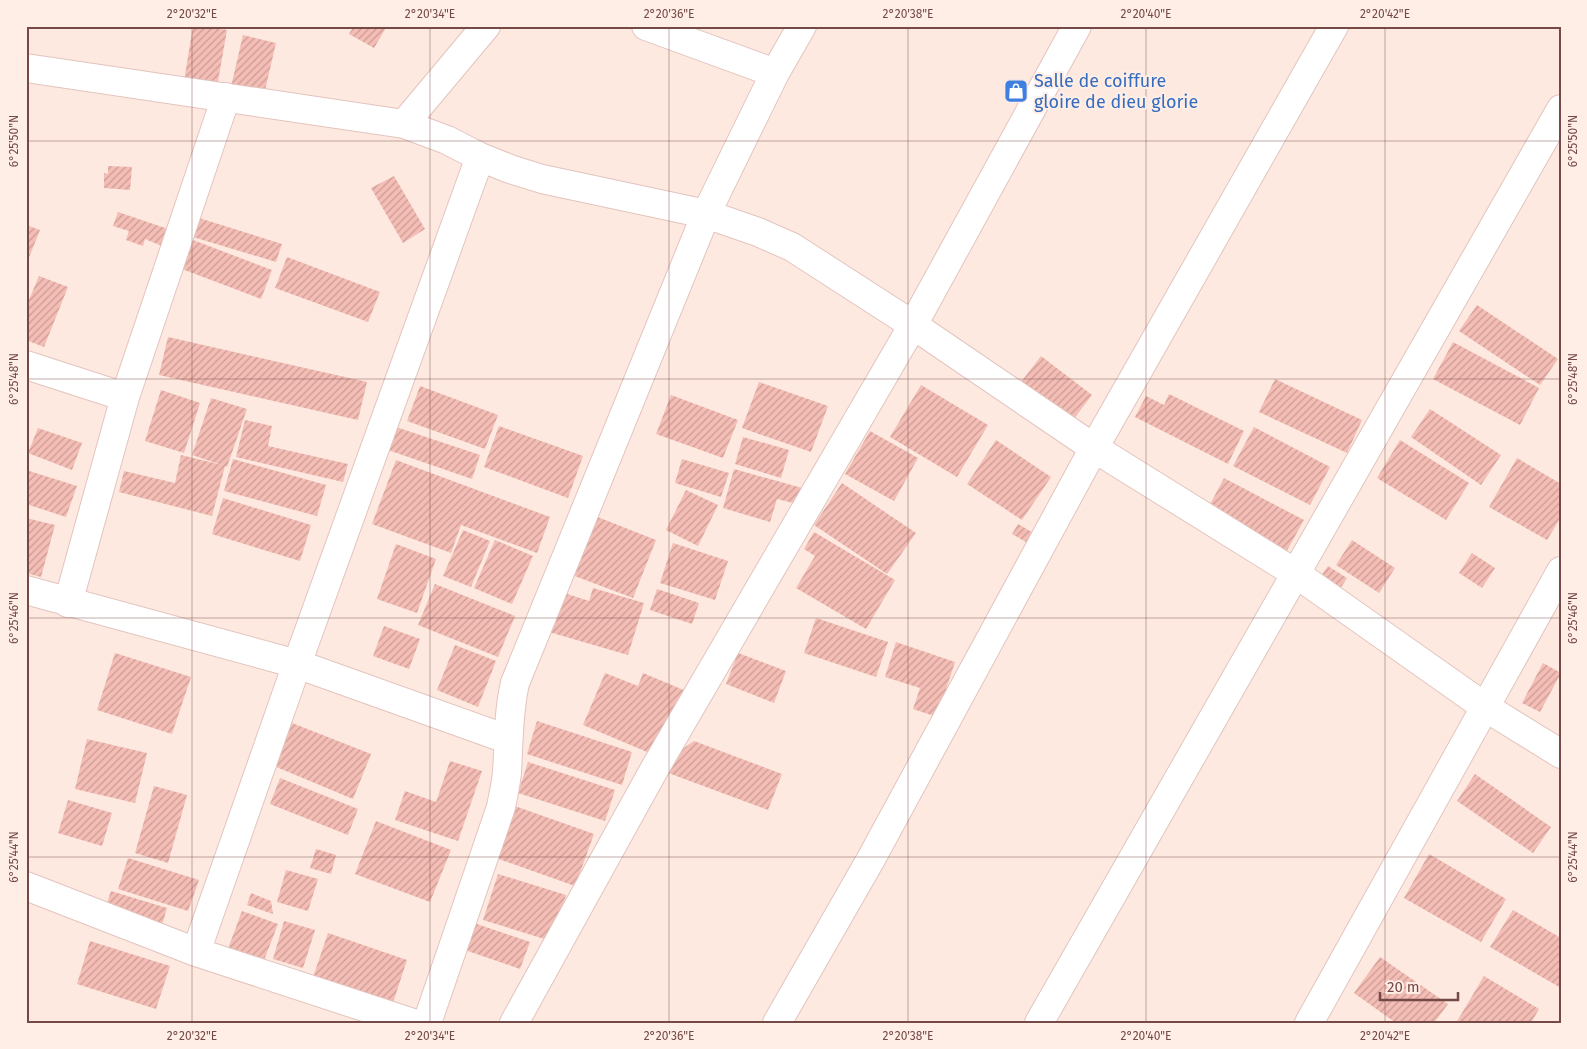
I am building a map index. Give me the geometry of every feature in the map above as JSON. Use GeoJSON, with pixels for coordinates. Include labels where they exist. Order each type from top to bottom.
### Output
{"type":"FeatureCollection","features":[{"type":"Feature","properties":{"kind":"street"},"geometry":{"type":"LineString","coordinates":[[404,124],[486,26]]}},
{"type":"Feature","properties":{"kind":"street"},"geometry":{"type":"LineString","coordinates":[[646,26],[775,72]]}},
{"type":"Feature","properties":{"kind":"street"},"geometry":{"type":"LineString","coordinates":[[427,1023],[501,807],[507,773],[507,739],[511,700],[515,683],[706,214],[775,72],[802,26]]}},
{"type":"Feature","properties":{"kind":"street"},"geometry":{"type":"LineString","coordinates":[[514,1023],[655,768],[913,325],[1077,26]]}},
{"type":"Feature","properties":{"kind":"street"},"geometry":{"type":"LineString","coordinates":[[777,1023],[871,859],[1094,448],[1334,26]]}},
{"type":"Feature","properties":{"kind":"street"},"geometry":{"type":"LineString","coordinates":[[26,68],[226,96],[404,124],[447,140],[480,157],[510,169],[542,179],[706,214],[758,232],[792,247],[913,325],[1094,448],[1295,573],[1485,707],[1561,754]]}},
{"type":"Feature","properties":{"kind":"street"},"geometry":{"type":"LineString","coordinates":[[68,603],[125,397],[226,96]]}},
{"type":"Feature","properties":{"kind":"street"},"geometry":{"type":"LineString","coordinates":[[1039,1023],[1561,109]]}},
{"type":"Feature","properties":{"kind":"street"},"geometry":{"type":"LineString","coordinates":[[196,952],[297,664],[480,157]]}},
{"type":"Feature","properties":{"kind":"street"},"geometry":{"type":"LineString","coordinates":[[26,365],[125,397]]}},
{"type":"Feature","properties":{"kind":"street"},"geometry":{"type":"LineString","coordinates":[[1309,1023],[1561,571]]}},
{"type":"Feature","properties":{"kind":"street"},"geometry":{"type":"LineString","coordinates":[[26,590],[297,664],[507,739]]}},
{"type":"Feature","properties":{"kind":"street"},"geometry":{"type":"LineString","coordinates":[[26,886],[196,952],[412,1023]]}},
{"type":"Feature","properties":{"kind":"building"},"geometry":{"type":"Polygon","coordinates":[[[193,26],[227,30],[217,87],[184,81],[193,26]]]}},
{"type":"Feature","properties":{"kind":"building"},"geometry":{"type":"Polygon","coordinates":[[[354,26],[387,26],[374,48],[349,34],[354,26]]]}},
{"type":"Feature","properties":{"kind":"building"},"geometry":{"type":"Polygon","coordinates":[[[243,35],[276,43],[263,99],[230,91],[243,35]]]}},
{"type":"Feature","properties":{"kind":"building"},"geometry":{"type":"Polygon","coordinates":[[[108,166],[132,167],[130,190],[104,188],[104,173],[108,174],[108,166]]]}},
{"type":"Feature","properties":{"kind":"building"},"geometry":{"type":"Polygon","coordinates":[[[394,176],[425,229],[403,243],[371,188],[394,176]]]}},
{"type":"Feature","properties":{"kind":"building"},"geometry":{"type":"Polygon","coordinates":[[[118,212],[168,229],[162,246],[145,239],[143,246],[126,240],[129,231],[113,226],[118,212]]]}},
{"type":"Feature","properties":{"kind":"building"},"geometry":{"type":"Polygon","coordinates":[[[199,218],[282,244],[276,262],[193,237],[199,218]]]}},
{"type":"Feature","properties":{"kind":"building"},"geometry":{"type":"Polygon","coordinates":[[[26,225],[40,230],[26,265],[26,225]]]}},
{"type":"Feature","properties":{"kind":"building"},"geometry":{"type":"Polygon","coordinates":[[[193,240],[272,270],[261,299],[182,269],[193,240]]]}},
{"type":"Feature","properties":{"kind":"building"},"geometry":{"type":"Polygon","coordinates":[[[287,257],[380,292],[368,322],[275,288],[287,257]]]}},
{"type":"Feature","properties":{"kind":"building"},"geometry":{"type":"Polygon","coordinates":[[[39,276],[68,287],[44,347],[26,340],[26,307],[39,276]]]}},
{"type":"Feature","properties":{"kind":"building"},"geometry":{"type":"Polygon","coordinates":[[[1477,305],[1558,359],[1540,385],[1459,331],[1477,305]]]}},
{"type":"Feature","properties":{"kind":"building"},"geometry":{"type":"Polygon","coordinates":[[[168,337],[367,382],[358,420],[159,375],[168,337]]]}},
{"type":"Feature","properties":{"kind":"building"},"geometry":{"type":"Polygon","coordinates":[[[1453,342],[1539,388],[1520,425],[1433,379],[1453,342]]]}},
{"type":"Feature","properties":{"kind":"building"},"geometry":{"type":"Polygon","coordinates":[[[1041,356],[1092,395],[1069,425],[1018,386],[1041,356]]]}},
{"type":"Feature","properties":{"kind":"building"},"geometry":{"type":"Polygon","coordinates":[[[1275,379],[1362,420],[1347,453],[1259,412],[1275,379]]]}},
{"type":"Feature","properties":{"kind":"building"},"geometry":{"type":"Polygon","coordinates":[[[759,382],[828,406],[811,452],[742,428],[759,382]]]}},
{"type":"Feature","properties":{"kind":"building"},"geometry":{"type":"Polygon","coordinates":[[[921,385],[988,425],[957,477],[890,437],[921,385]]]}},
{"type":"Feature","properties":{"kind":"building"},"geometry":{"type":"Polygon","coordinates":[[[420,386],[498,415],[485,449],[407,421],[420,386]]]}},
{"type":"Feature","properties":{"kind":"building"},"geometry":{"type":"Polygon","coordinates":[[[161,390],[200,403],[184,453],[145,441],[161,390]]]}},
{"type":"Feature","properties":{"kind":"building"},"geometry":{"type":"Polygon","coordinates":[[[1169,394],[1244,431],[1228,464],[1135,417],[1146,396],[1164,405],[1169,394]]]}},
{"type":"Feature","properties":{"kind":"building"},"geometry":{"type":"Polygon","coordinates":[[[671,395],[738,420],[723,458],[656,434],[671,395]]]}},
{"type":"Feature","properties":{"kind":"building"},"geometry":{"type":"Polygon","coordinates":[[[211,398],[247,409],[227,467],[225,466],[212,516],[119,492],[124,471],[175,483],[181,455],[222,465],[192,455],[211,398]]]}},
{"type":"Feature","properties":{"kind":"building"},"geometry":{"type":"Polygon","coordinates":[[[1430,409],[1501,455],[1481,485],[1411,437],[1430,409]]]}},
{"type":"Feature","properties":{"kind":"building"},"geometry":{"type":"Polygon","coordinates":[[[245,420],[272,426],[268,446],[348,464],[343,482],[236,457],[245,420]]]}},
{"type":"Feature","properties":{"kind":"building"},"geometry":{"type":"Polygon","coordinates":[[[499,426],[583,456],[568,498],[484,467],[499,426]]]}},
{"type":"Feature","properties":{"kind":"building"},"geometry":{"type":"Polygon","coordinates":[[[396,427],[480,455],[472,479],[388,450],[396,427]]]}},
{"type":"Feature","properties":{"kind":"building"},"geometry":{"type":"Polygon","coordinates":[[[1254,427],[1330,467],[1310,505],[1233,466],[1254,427]]]}},
{"type":"Feature","properties":{"kind":"building"},"geometry":{"type":"Polygon","coordinates":[[[38,428],[82,443],[72,470],[28,453],[38,428]]]}},
{"type":"Feature","properties":{"kind":"building"},"geometry":{"type":"Polygon","coordinates":[[[870,431],[918,458],[894,501],[845,474],[870,431]]]}},
{"type":"Feature","properties":{"kind":"building"},"geometry":{"type":"Polygon","coordinates":[[[743,437],[789,450],[781,478],[735,464],[743,437]]]}},
{"type":"Feature","properties":{"kind":"building"},"geometry":{"type":"Polygon","coordinates":[[[996,440],[1051,477],[1022,520],[967,484],[996,440]]]}},
{"type":"Feature","properties":{"kind":"building"},"geometry":{"type":"Polygon","coordinates":[[[1400,440],[1469,483],[1446,520],[1377,478],[1400,440]]]}},
{"type":"Feature","properties":{"kind":"building"},"geometry":{"type":"Polygon","coordinates":[[[1517,458],[1561,484],[1561,517],[1547,540],[1489,507],[1517,458]]]}},
{"type":"Feature","properties":{"kind":"building"},"geometry":{"type":"Polygon","coordinates":[[[233,459],[326,485],[317,516],[224,491],[233,459]]]}},
{"type":"Feature","properties":{"kind":"building"},"geometry":{"type":"Polygon","coordinates":[[[682,459],[729,473],[721,497],[675,483],[682,459]]]}},
{"type":"Feature","properties":{"kind":"building"},"geometry":{"type":"Polygon","coordinates":[[[396,460],[550,517],[537,553],[461,525],[451,553],[372,524],[396,460]]]}},
{"type":"Feature","properties":{"kind":"building"},"geometry":{"type":"Polygon","coordinates":[[[734,469],[802,488],[797,504],[777,499],[770,522],[723,508],[734,469]]]}},
{"type":"Feature","properties":{"kind":"building"},"geometry":{"type":"Polygon","coordinates":[[[26,470],[77,486],[66,517],[26,504],[26,470]]]}},
{"type":"Feature","properties":{"kind":"building"},"geometry":{"type":"Polygon","coordinates":[[[1224,478],[1304,520],[1284,556],[1205,514],[1224,478]]]}},
{"type":"Feature","properties":{"kind":"building"},"geometry":{"type":"Polygon","coordinates":[[[842,483],[916,533],[887,574],[814,525],[842,483]]]}},
{"type":"Feature","properties":{"kind":"building"},"geometry":{"type":"Polygon","coordinates":[[[686,490],[718,505],[698,546],[666,530],[686,490]]]}},
{"type":"Feature","properties":{"kind":"building"},"geometry":{"type":"Polygon","coordinates":[[[223,498],[311,525],[300,561],[212,534],[223,498]]]}},
{"type":"Feature","properties":{"kind":"building"},"geometry":{"type":"Polygon","coordinates":[[[595,516],[656,540],[633,598],[572,575],[595,516]]]}},
{"type":"Feature","properties":{"kind":"building"},"geometry":{"type":"Polygon","coordinates":[[[26,518],[55,525],[41,577],[26,573],[26,518]]]}},
{"type":"Feature","properties":{"kind":"building"},"geometry":{"type":"Polygon","coordinates":[[[1018,524],[1037,535],[1031,545],[1012,534],[1018,524]]]}},
{"type":"Feature","properties":{"kind":"building"},"geometry":{"type":"Polygon","coordinates":[[[463,530],[490,541],[471,587],[443,576],[463,530]]]}},
{"type":"Feature","properties":{"kind":"building"},"geometry":{"type":"Polygon","coordinates":[[[814,532],[895,580],[866,629],[796,588],[815,556],[804,549],[814,532]]]}},
{"type":"Feature","properties":{"kind":"building"},"geometry":{"type":"Polygon","coordinates":[[[495,540],[533,556],[512,604],[474,588],[495,540]]]}},
{"type":"Feature","properties":{"kind":"building"},"geometry":{"type":"Polygon","coordinates":[[[1352,540],[1395,568],[1379,593],[1336,565],[1352,540]]]}},
{"type":"Feature","properties":{"kind":"building"},"geometry":{"type":"Polygon","coordinates":[[[673,543],[728,561],[715,600],[660,583],[673,543]]]}},
{"type":"Feature","properties":{"kind":"building"},"geometry":{"type":"Polygon","coordinates":[[[396,544],[436,559],[417,613],[377,599],[396,544]]]}},
{"type":"Feature","properties":{"kind":"building"},"geometry":{"type":"Polygon","coordinates":[[[1472,553],[1495,568],[1482,588],[1459,573],[1472,553]]]}},
{"type":"Feature","properties":{"kind":"building"},"geometry":{"type":"Polygon","coordinates":[[[1328,566],[1347,578],[1338,592],[1318,580],[1328,566]]]}},
{"type":"Feature","properties":{"kind":"building"},"geometry":{"type":"Polygon","coordinates":[[[435,584],[515,616],[498,657],[418,625],[435,584]]]}},
{"type":"Feature","properties":{"kind":"building"},"geometry":{"type":"Polygon","coordinates":[[[593,588],[644,603],[628,655],[549,632],[561,592],[589,601],[593,588]]]}},
{"type":"Feature","properties":{"kind":"building"},"geometry":{"type":"Polygon","coordinates":[[[657,589],[699,603],[692,624],[650,610],[657,589]]]}},
{"type":"Feature","properties":{"kind":"building"},"geometry":{"type":"Polygon","coordinates":[[[816,618],[888,642],[876,677],[804,653],[816,618]]]}},
{"type":"Feature","properties":{"kind":"building"},"geometry":{"type":"Polygon","coordinates":[[[384,626],[420,639],[409,669],[373,656],[384,626]]]}},
{"type":"Feature","properties":{"kind":"building"},"geometry":{"type":"Polygon","coordinates":[[[896,642],[955,662],[937,717],[913,709],[920,688],[885,677],[896,642]]]}},
{"type":"Feature","properties":{"kind":"building"},"geometry":{"type":"Polygon","coordinates":[[[455,645],[496,661],[478,707],[437,690],[455,645]]]}},
{"type":"Feature","properties":{"kind":"building"},"geometry":{"type":"Polygon","coordinates":[[[115,653],[191,677],[172,734],[97,710],[115,653]]]}},
{"type":"Feature","properties":{"kind":"building"},"geometry":{"type":"Polygon","coordinates":[[[738,653],[786,671],[774,703],[726,684],[738,653]]]}},
{"type":"Feature","properties":{"kind":"building"},"geometry":{"type":"Polygon","coordinates":[[[1543,663],[1561,673],[1540,712],[1522,703],[1543,663]]]}},
{"type":"Feature","properties":{"kind":"building"},"geometry":{"type":"Polygon","coordinates":[[[605,673],[638,686],[643,673],[686,691],[659,757],[583,725],[605,673]]]}},
{"type":"Feature","properties":{"kind":"building"},"geometry":{"type":"Polygon","coordinates":[[[537,721],[632,752],[622,785],[527,754],[537,721]]]}},
{"type":"Feature","properties":{"kind":"building"},"geometry":{"type":"Polygon","coordinates":[[[292,723],[371,754],[353,799],[274,766],[292,723]]]}},
{"type":"Feature","properties":{"kind":"building"},"geometry":{"type":"Polygon","coordinates":[[[87,739],[147,753],[135,803],[75,789],[87,739]]]}},
{"type":"Feature","properties":{"kind":"building"},"geometry":{"type":"Polygon","coordinates":[[[694,741],[782,774],[768,810],[655,768],[694,741]]]}},
{"type":"Feature","properties":{"kind":"building"},"geometry":{"type":"Polygon","coordinates":[[[450,761],[482,771],[458,841],[395,820],[405,791],[436,802],[450,761]]]}},
{"type":"Feature","properties":{"kind":"building"},"geometry":{"type":"Polygon","coordinates":[[[528,762],[615,790],[605,821],[518,793],[528,762]]]}},
{"type":"Feature","properties":{"kind":"building"},"geometry":{"type":"Polygon","coordinates":[[[1475,774],[1551,827],[1533,853],[1457,801],[1475,774]]]}},
{"type":"Feature","properties":{"kind":"building"},"geometry":{"type":"Polygon","coordinates":[[[280,778],[358,809],[348,835],[270,804],[280,778]]]}},
{"type":"Feature","properties":{"kind":"building"},"geometry":{"type":"Polygon","coordinates":[[[154,786],[187,795],[168,863],[135,853],[154,786]]]}},
{"type":"Feature","properties":{"kind":"building"},"geometry":{"type":"Polygon","coordinates":[[[68,800],[112,813],[102,846],[58,833],[68,800]]]}},
{"type":"Feature","properties":{"kind":"building"},"geometry":{"type":"Polygon","coordinates":[[[512,805],[594,834],[575,886],[493,857],[512,805]]]}},
{"type":"Feature","properties":{"kind":"building"},"geometry":{"type":"Polygon","coordinates":[[[376,821],[451,850],[430,902],[355,874],[376,821]]]}},
{"type":"Feature","properties":{"kind":"building"},"geometry":{"type":"Polygon","coordinates":[[[316,849],[336,855],[331,874],[310,868],[316,849]]]}},
{"type":"Feature","properties":{"kind":"building"},"geometry":{"type":"Polygon","coordinates":[[[1429,854],[1506,899],[1481,942],[1404,898],[1429,854]]]}},
{"type":"Feature","properties":{"kind":"building"},"geometry":{"type":"Polygon","coordinates":[[[128,858],[199,880],[188,911],[118,889],[128,858]]]}},
{"type":"Feature","properties":{"kind":"building"},"geometry":{"type":"Polygon","coordinates":[[[286,870],[318,879],[308,911],[277,902],[286,870]]]}},
{"type":"Feature","properties":{"kind":"building"},"geometry":{"type":"Polygon","coordinates":[[[498,874],[566,895],[551,941],[483,920],[498,874]]]}},
{"type":"Feature","properties":{"kind":"building"},"geometry":{"type":"Polygon","coordinates":[[[111,891],[167,908],[160,932],[103,915],[111,891]]]}},
{"type":"Feature","properties":{"kind":"building"},"geometry":{"type":"Polygon","coordinates":[[[251,893],[271,901],[273,914],[247,905],[251,893]]]}},
{"type":"Feature","properties":{"kind":"building"},"geometry":{"type":"Polygon","coordinates":[[[1513,910],[1561,938],[1561,988],[1490,947],[1513,910]]]}},
{"type":"Feature","properties":{"kind":"building"},"geometry":{"type":"Polygon","coordinates":[[[242,911],[278,924],[261,968],[226,954],[242,911]]]}},
{"type":"Feature","properties":{"kind":"building"},"geometry":{"type":"Polygon","coordinates":[[[284,921],[315,930],[303,968],[273,959],[284,921]]]}},
{"type":"Feature","properties":{"kind":"building"},"geometry":{"type":"Polygon","coordinates":[[[471,922],[530,942],[520,969],[462,949],[471,922]]]}},
{"type":"Feature","properties":{"kind":"building"},"geometry":{"type":"Polygon","coordinates":[[[328,933],[407,960],[391,1009],[311,983],[328,933]]]}},
{"type":"Feature","properties":{"kind":"building"},"geometry":{"type":"Polygon","coordinates":[[[90,941],[170,966],[156,1009],[77,984],[90,941]]]}},
{"type":"Feature","properties":{"kind":"building"},"geometry":{"type":"Polygon","coordinates":[[[1380,957],[1448,1004],[1434,1023],[1396,1023],[1354,993],[1380,957]]]}},
{"type":"Feature","properties":{"kind":"building"},"geometry":{"type":"Polygon","coordinates":[[[1484,976],[1539,1009],[1531,1023],[1456,1023],[1484,976]]]}},
{"type":"Feature","properties":{"kind":"place","name":"Salle de coiffure gloire de dieu glorie"},"geometry":{"type":"Point","coordinates":[1016,91]}}]}
